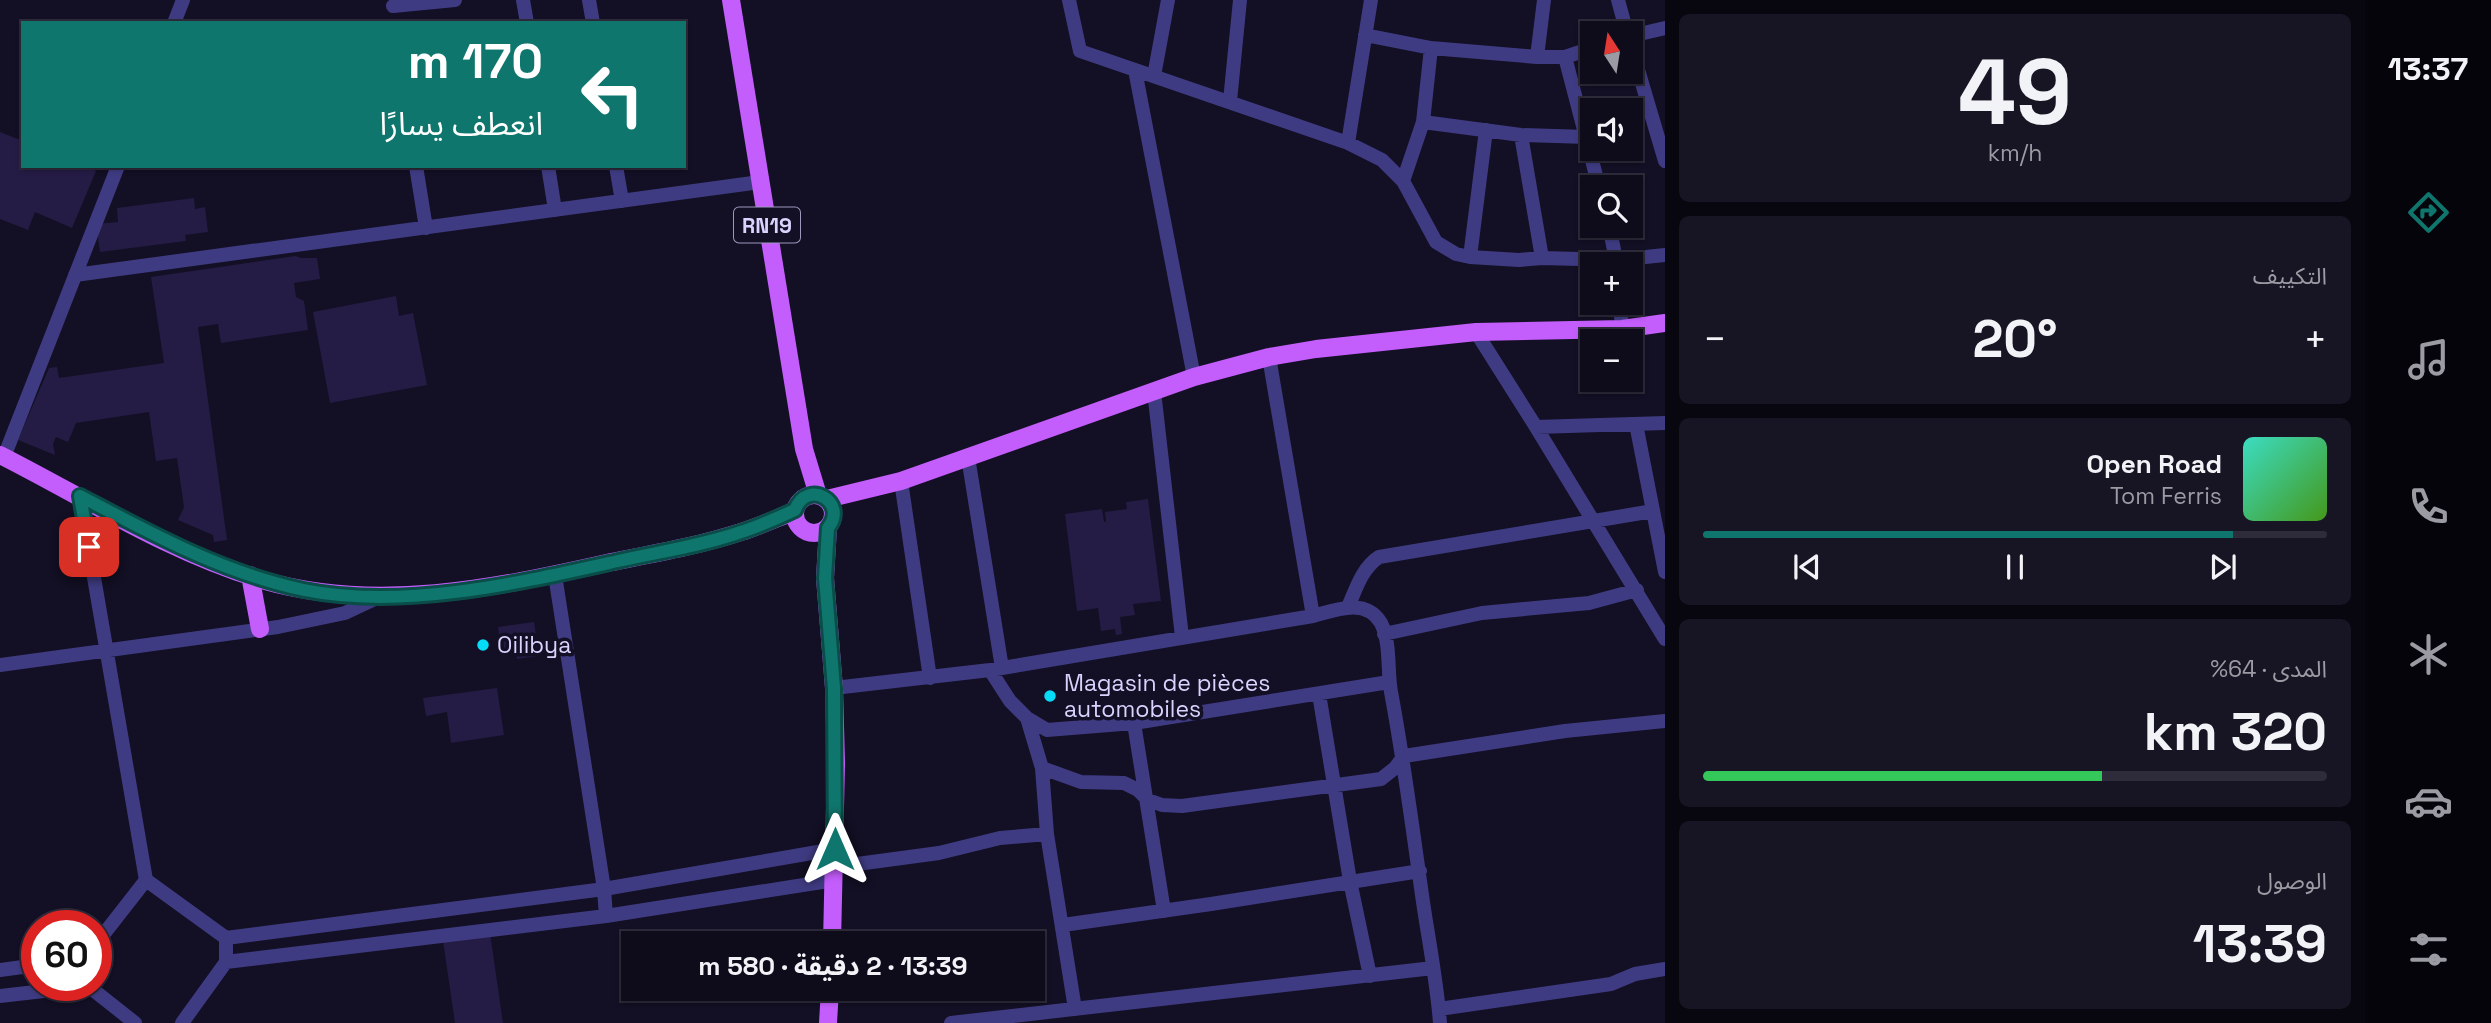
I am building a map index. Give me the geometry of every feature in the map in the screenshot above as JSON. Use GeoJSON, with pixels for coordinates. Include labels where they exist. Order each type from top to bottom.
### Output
{"type":"FeatureCollection","features":[{"type":"Feature","properties":{"kind":"main road","name":"RN19"},"geometry":{"type":"LineString","coordinates":[[732,0],[825,578],[834,688],[835,865],[832,931]]}},
{"type":"Feature","properties":{"kind":"main road"},"geometry":{"type":"LineString","coordinates":[[1622,329],[1665,323]]}},
{"type":"Feature","properties":{"kind":"main road"},"geometry":{"type":"LineString","coordinates":[[2,456],[160,538],[250,575],[304,590],[345,596],[379,597],[452,591],[555,575],[740,533],[814,513],[872,490],[1194,377],[1269,357],[1316,349],[1476,332],[1580,330]]}},
{"type":"Feature","properties":{"kind":"main road"},"geometry":{"type":"LineString","coordinates":[[250,575],[260,629]]}},
{"type":"Feature","properties":{"kind":"main road"},"geometry":{"type":"LineString","coordinates":[[828,1023],[829,1001]]}},
{"type":"Feature","properties":{"kind":"street"},"geometry":{"type":"LineString","coordinates":[[175,21],[183,0]]}},
{"type":"Feature","properties":{"kind":"street"},"geometry":{"type":"LineString","coordinates":[[395,21],[392,3],[455,0]]}},
{"type":"Feature","properties":{"kind":"street"},"geometry":{"type":"LineString","coordinates":[[523,0],[527,21]]}},
{"type":"Feature","properties":{"kind":"street"},"geometry":{"type":"LineString","coordinates":[[589,0],[593,21]]}},
{"type":"Feature","properties":{"kind":"street"},"geometry":{"type":"LineString","coordinates":[[1069,0],[1080,51],[1348,143],[1382,160],[1403,181],[1436,242],[1456,254],[1518,260],[1580,260]]}},
{"type":"Feature","properties":{"kind":"street"},"geometry":{"type":"LineString","coordinates":[[1154,76],[1168,0]]}},
{"type":"Feature","properties":{"kind":"street"},"geometry":{"type":"LineString","coordinates":[[1230,101],[1240,0]]}},
{"type":"Feature","properties":{"kind":"street"},"geometry":{"type":"LineString","coordinates":[[1348,143],[1371,0]]}},
{"type":"Feature","properties":{"kind":"street"},"geometry":{"type":"LineString","coordinates":[[1537,57],[1544,0]]}},
{"type":"Feature","properties":{"kind":"street"},"geometry":{"type":"LineString","coordinates":[[1618,0],[1625,21]]}},
{"type":"Feature","properties":{"kind":"street"},"geometry":{"type":"LineString","coordinates":[[1643,32],[1665,28]]}},
{"type":"Feature","properties":{"kind":"street"},"geometry":{"type":"LineString","coordinates":[[1365,35],[1431,48],[1537,57],[1565,57],[1580,52]]}},
{"type":"Feature","properties":{"kind":"street"},"geometry":{"type":"LineString","coordinates":[[1403,181],[1423,122],[1431,48]]}},
{"type":"Feature","properties":{"kind":"street"},"geometry":{"type":"LineString","coordinates":[[1565,57],[1580,112]]}},
{"type":"Feature","properties":{"kind":"street"},"geometry":{"type":"LineString","coordinates":[[1135,69],[1194,377]]}},
{"type":"Feature","properties":{"kind":"street"},"geometry":{"type":"LineString","coordinates":[[1642,84],[1665,162]]}},
{"type":"Feature","properties":{"kind":"street"},"geometry":{"type":"LineString","coordinates":[[1423,122],[1521,135],[1580,137]]}},
{"type":"Feature","properties":{"kind":"street"},"geometry":{"type":"LineString","coordinates":[[1470,257],[1486,131]]}},
{"type":"Feature","properties":{"kind":"street"},"geometry":{"type":"LineString","coordinates":[[1521,135],[1542,258]]}},
{"type":"Feature","properties":{"kind":"street"},"geometry":{"type":"LineString","coordinates":[[2,456],[117,168]]}},
{"type":"Feature","properties":{"kind":"street"},"geometry":{"type":"LineString","coordinates":[[416,168],[426,228]]}},
{"type":"Feature","properties":{"kind":"street"},"geometry":{"type":"LineString","coordinates":[[548,168],[555,210]]}},
{"type":"Feature","properties":{"kind":"street"},"geometry":{"type":"LineString","coordinates":[[616,168],[622,201]]}},
{"type":"Feature","properties":{"kind":"street"},"geometry":{"type":"LineString","coordinates":[[75,275],[760,182]]}},
{"type":"Feature","properties":{"kind":"street"},"geometry":{"type":"LineString","coordinates":[[1643,258],[1665,255]]}},
{"type":"Feature","properties":{"kind":"street"},"geometry":{"type":"LineString","coordinates":[[1621,315],[1622,329]]}},
{"type":"Feature","properties":{"kind":"street"},"geometry":{"type":"LineString","coordinates":[[1476,332],[1665,639]]}},
{"type":"Feature","properties":{"kind":"street"},"geometry":{"type":"LineString","coordinates":[[1269,357],[1313,616]]}},
{"type":"Feature","properties":{"kind":"street"},"geometry":{"type":"LineString","coordinates":[[1154,391],[1182,637]]}},
{"type":"Feature","properties":{"kind":"street"},"geometry":{"type":"LineString","coordinates":[[1636,424],[1665,569]]}},
{"type":"Feature","properties":{"kind":"street"},"geometry":{"type":"LineString","coordinates":[[1536,427],[1665,424]]}},
{"type":"Feature","properties":{"kind":"street"},"geometry":{"type":"LineString","coordinates":[[968,457],[996,669],[1010,701],[1027,718],[1047,730],[1134,723],[1390,681]]}},
{"type":"Feature","properties":{"kind":"street"},"geometry":{"type":"LineString","coordinates":[[901,481],[930,678]]}},
{"type":"Feature","properties":{"kind":"street"},"geometry":{"type":"LineString","coordinates":[[80,496],[146,880],[226,938],[604,889],[939,853],[1000,838],[1047,834]]}},
{"type":"Feature","properties":{"kind":"street"},"geometry":{"type":"LineString","coordinates":[[1348,607],[1365,571],[1371,562],[1380,557],[1653,511]]}},
{"type":"Feature","properties":{"kind":"street"},"geometry":{"type":"LineString","coordinates":[[555,575],[606,916]]}},
{"type":"Feature","properties":{"kind":"street"},"geometry":{"type":"LineString","coordinates":[[1384,634],[1510,609],[1589,603],[1637,590]]}},
{"type":"Feature","properties":{"kind":"street"},"geometry":{"type":"LineString","coordinates":[[0,665],[260,629],[345,613],[379,597]]}},
{"type":"Feature","properties":{"kind":"street"},"geometry":{"type":"LineString","coordinates":[[834,688],[996,669],[1357,607],[1380,622],[1384,634],[1440,1016],[1611,984],[1635,974],[1665,969]]}},
{"type":"Feature","properties":{"kind":"street"},"geometry":{"type":"LineString","coordinates":[[1319,694],[1350,881],[1370,976]]}},
{"type":"Feature","properties":{"kind":"street"},"geometry":{"type":"LineString","coordinates":[[1027,718],[1042,768],[1047,834],[1075,1009]]}},
{"type":"Feature","properties":{"kind":"street"},"geometry":{"type":"LineString","coordinates":[[1042,768],[1081,782],[1124,783],[1138,790],[1148,800],[1162,805],[1182,806],[1381,779],[1395,768],[1404,756],[1565,731],[1665,721]]}},
{"type":"Feature","properties":{"kind":"street"},"geometry":{"type":"LineString","coordinates":[[1134,723],[1164,911]]}},
{"type":"Feature","properties":{"kind":"street"},"geometry":{"type":"LineString","coordinates":[[226,962],[606,916],[835,865]]}},
{"type":"Feature","properties":{"kind":"street"},"geometry":{"type":"LineString","coordinates":[[1063,925],[1420,871]]}},
{"type":"Feature","properties":{"kind":"street"},"geometry":{"type":"LineString","coordinates":[[112,924],[146,880]]}},
{"type":"Feature","properties":{"kind":"street"},"geometry":{"type":"LineString","coordinates":[[182,1023],[226,962],[226,938]]}},
{"type":"Feature","properties":{"kind":"street"},"geometry":{"type":"LineString","coordinates":[[0,970],[21,967]]}},
{"type":"Feature","properties":{"kind":"street"},"geometry":{"type":"LineString","coordinates":[[951,1023],[1433,968]]}},
{"type":"Feature","properties":{"kind":"street"},"geometry":{"type":"LineString","coordinates":[[0,996],[21,993]]}},
{"type":"Feature","properties":{"kind":"street"},"geometry":{"type":"LineString","coordinates":[[107,1001],[135,1023]]}},
{"type":"Feature","properties":{"kind":"building"},"geometry":{"type":"Polygon","coordinates":[[[0,132],[21,140],[21,168],[89,168],[96,171],[72,228],[35,212],[28,230],[0,219],[0,132]]]}},
{"type":"Feature","properties":{"kind":"building"},"geometry":{"type":"Polygon","coordinates":[[[194,198],[195,209],[205,207],[208,232],[185,235],[186,241],[100,252],[96,224],[118,222],[117,208],[194,198]]]}},
{"type":"Feature","properties":{"kind":"building"},"geometry":{"type":"Polygon","coordinates":[[[295,256],[317,258],[320,279],[294,283],[296,297],[304,301],[308,330],[221,343],[218,324],[198,327],[227,540],[214,542],[213,535],[178,520],[184,507],[177,458],[156,461],[149,412],[76,423],[68,442],[56,437],[53,444],[55,455],[18,440],[49,368],[57,367],[59,378],[164,363],[151,277],[295,256]]]}},
{"type":"Feature","properties":{"kind":"building"},"geometry":{"type":"Polygon","coordinates":[[[396,296],[399,316],[413,313],[427,385],[330,403],[313,312],[396,296]]]}},
{"type":"Feature","properties":{"kind":"building"},"geometry":{"type":"Polygon","coordinates":[[[1148,499],[1161,601],[1133,604],[1135,615],[1120,617],[1122,634],[1116,635],[1115,629],[1101,631],[1098,608],[1077,611],[1065,514],[1102,509],[1106,522],[1105,512],[1127,509],[1126,502],[1148,499]]]}},
{"type":"Feature","properties":{"kind":"building"},"geometry":{"type":"Polygon","coordinates":[[[534,622],[539,656],[517,659],[515,647],[501,649],[498,627],[534,622]]]}},
{"type":"Feature","properties":{"kind":"building"},"geometry":{"type":"Polygon","coordinates":[[[497,688],[504,735],[451,743],[447,712],[426,716],[423,698],[497,688]]]}},
{"type":"Feature","properties":{"kind":"building"},"geometry":{"type":"Polygon","coordinates":[[[490,933],[503,1023],[455,1023],[443,941],[490,933]]]}},
{"type":"Feature","properties":{"kind":"place","name":"Oilibya"},"geometry":{"type":"Point","coordinates":[483,645]}},
{"type":"Feature","properties":{"kind":"place","name":"Magasin de pièces automobiles"},"geometry":{"type":"Point","coordinates":[1050,696]}},
{"type":"Feature","properties":{"kind":"route"},"geometry":{"type":"LineString","coordinates":[[89,547],[80,496],[160,538],[263,580],[304,590],[345,596],[379,597],[452,591],[555,575],[685,546],[740,533],[795,510],[806,497],[823,496],[834,512],[834,518],[828,528],[825,578],[834,688],[835,849]]}}]}
